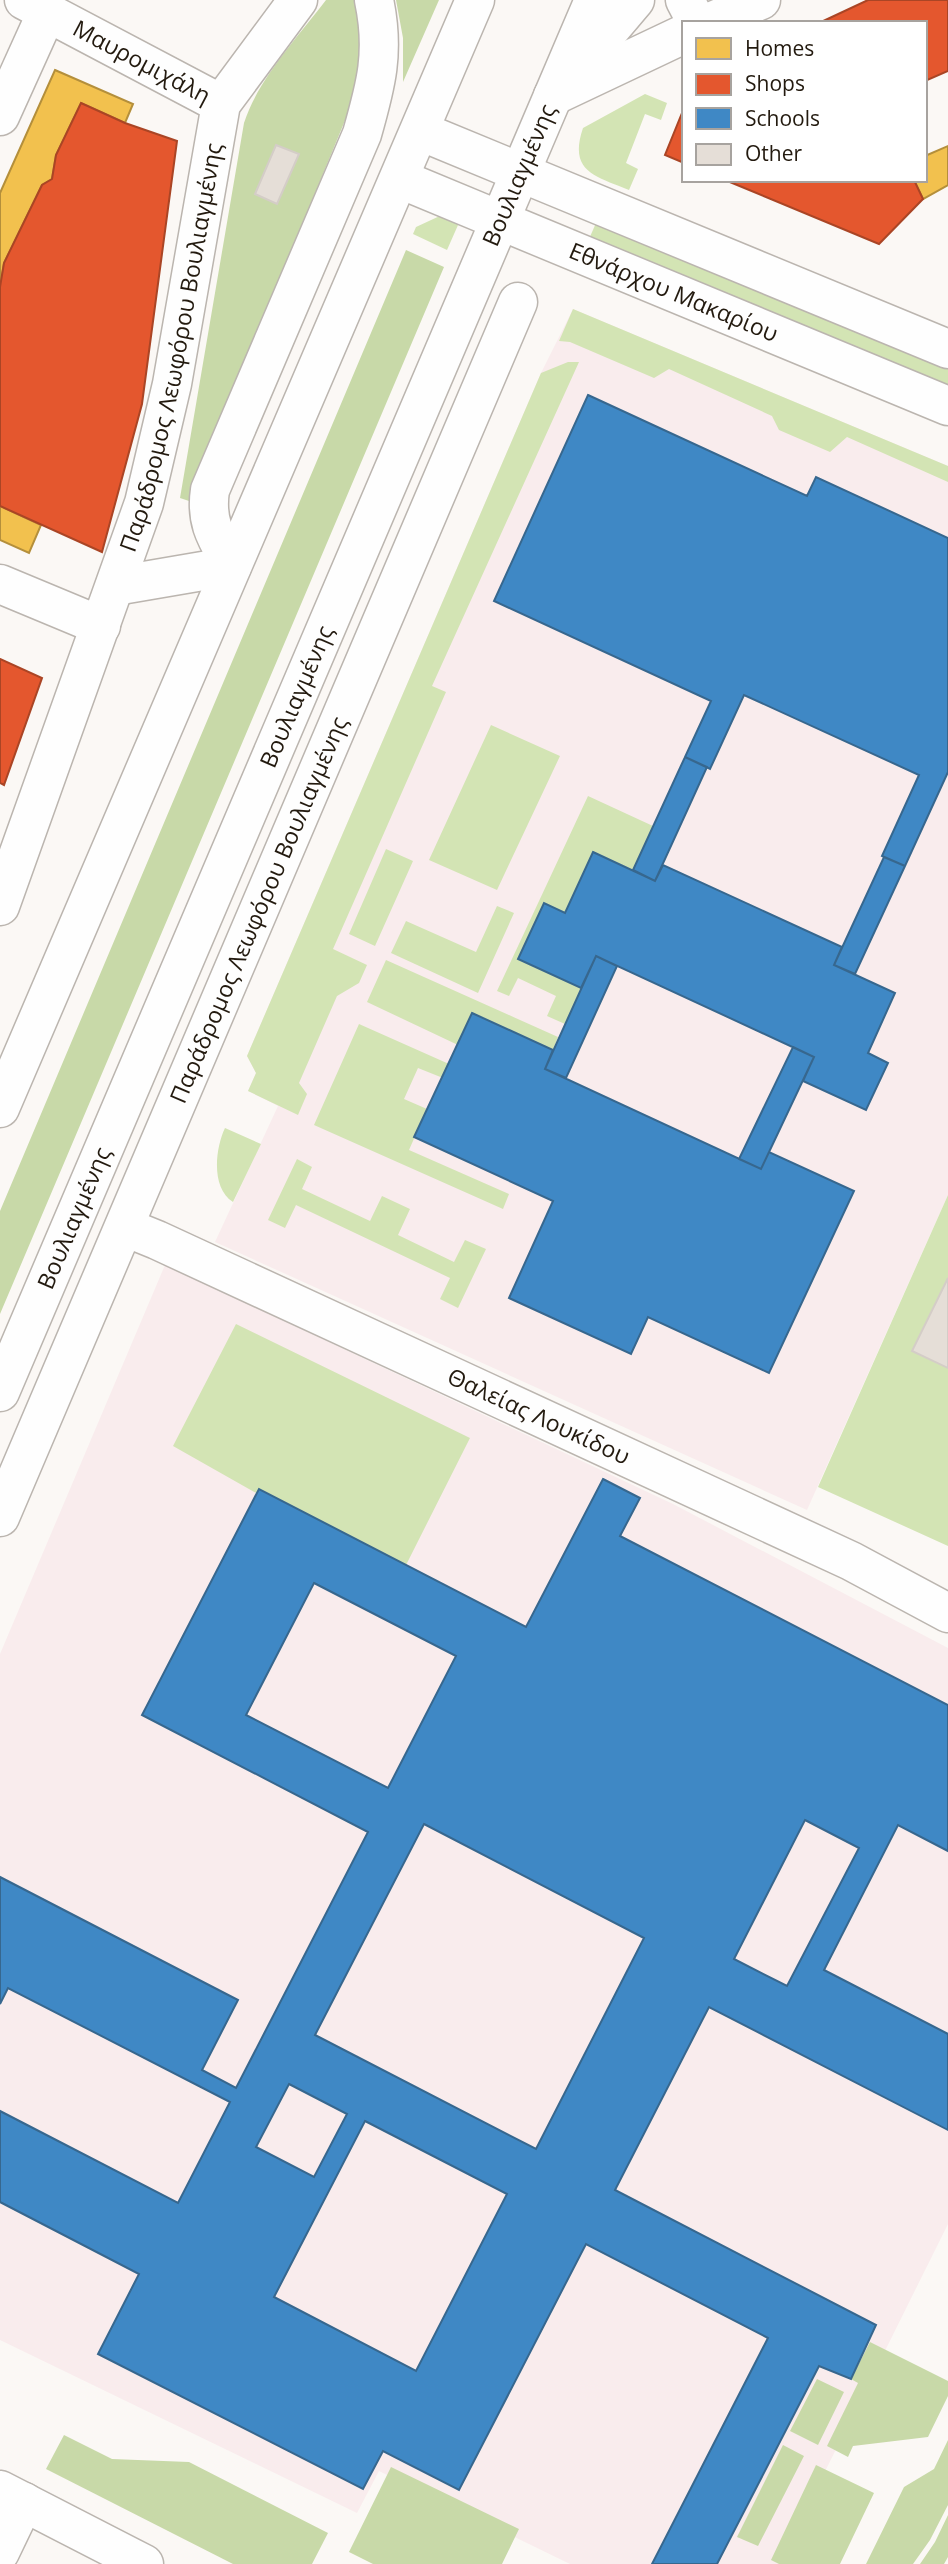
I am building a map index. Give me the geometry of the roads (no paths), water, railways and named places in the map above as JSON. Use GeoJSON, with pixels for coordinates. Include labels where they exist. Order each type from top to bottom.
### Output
{"type":"FeatureCollection","features":[{"type":"Feature","properties":{"kind":"street","name":"Παράδρομος Λεωφόρου Βουλιαγμένης"},"geometry":{"type":"LineString","coordinates":[[0,906],[144,503],[172,384],[221,104],[298,0]]}},
{"type":"Feature","properties":{"kind":"street"},"geometry":{"type":"LineString","coordinates":[[232,566],[210,526],[210,490],[362,134],[378,79],[379,44],[374,0]]}},
{"type":"Feature","properties":{"kind":"street"},"geometry":{"type":"LineString","coordinates":[[0,1108],[475,0]]}},
{"type":"Feature","properties":{"kind":"street","name":"Βουλιαγμένης"},"geometry":{"type":"LineString","coordinates":[[0,1392],[594,0]]}},
{"type":"Feature","properties":{"kind":"street"},"geometry":{"type":"LineString","coordinates":[[553,96],[635,0]]}},
{"type":"Feature","properties":{"kind":"street"},"geometry":{"type":"LineString","coordinates":[[685,0],[695,21]]}},
{"type":"Feature","properties":{"kind":"street"},"geometry":{"type":"LineString","coordinates":[[713,21],[761,0]]}},
{"type":"Feature","properties":{"kind":"street","name":"Μαυρομιχάλη"},"geometry":{"type":"LineString","coordinates":[[36,6],[221,104]]}},
{"type":"Feature","properties":{"kind":"street"},"geometry":{"type":"LineString","coordinates":[[0,116],[36,6]]}},
{"type":"Feature","properties":{"kind":"street"},"geometry":{"type":"LineString","coordinates":[[553,96],[682,35]]}},
{"type":"Feature","properties":{"kind":"street"},"geometry":{"type":"LineString","coordinates":[[420,131],[948,349]]}},
{"type":"Feature","properties":{"kind":"street","name":"Εθνάρχου Μακαρίου"},"geometry":{"type":"LineString","coordinates":[[400,179],[948,406]]}},
{"type":"Feature","properties":{"kind":"street","name":"Παράδρομος Λεωφόρου Βουλιαγμένης"},"geometry":{"type":"LineString","coordinates":[[0,1517],[518,302]]}},
{"type":"Feature","properties":{"kind":"street"},"geometry":{"type":"LineString","coordinates":[[115,586],[232,566]]}},
{"type":"Feature","properties":{"kind":"street"},"geometry":{"type":"LineString","coordinates":[[0,584],[101,626]]}},
{"type":"Feature","properties":{"kind":"street","name":"Θαλείας Λουκίδου"},"geometry":{"type":"LineString","coordinates":[[125,1227],[851,1561],[948,1613]]}},
{"type":"Feature","properties":{"kind":"street"},"geometry":{"type":"LineString","coordinates":[[0,2552],[12,2496],[144,2564]]}}]}
